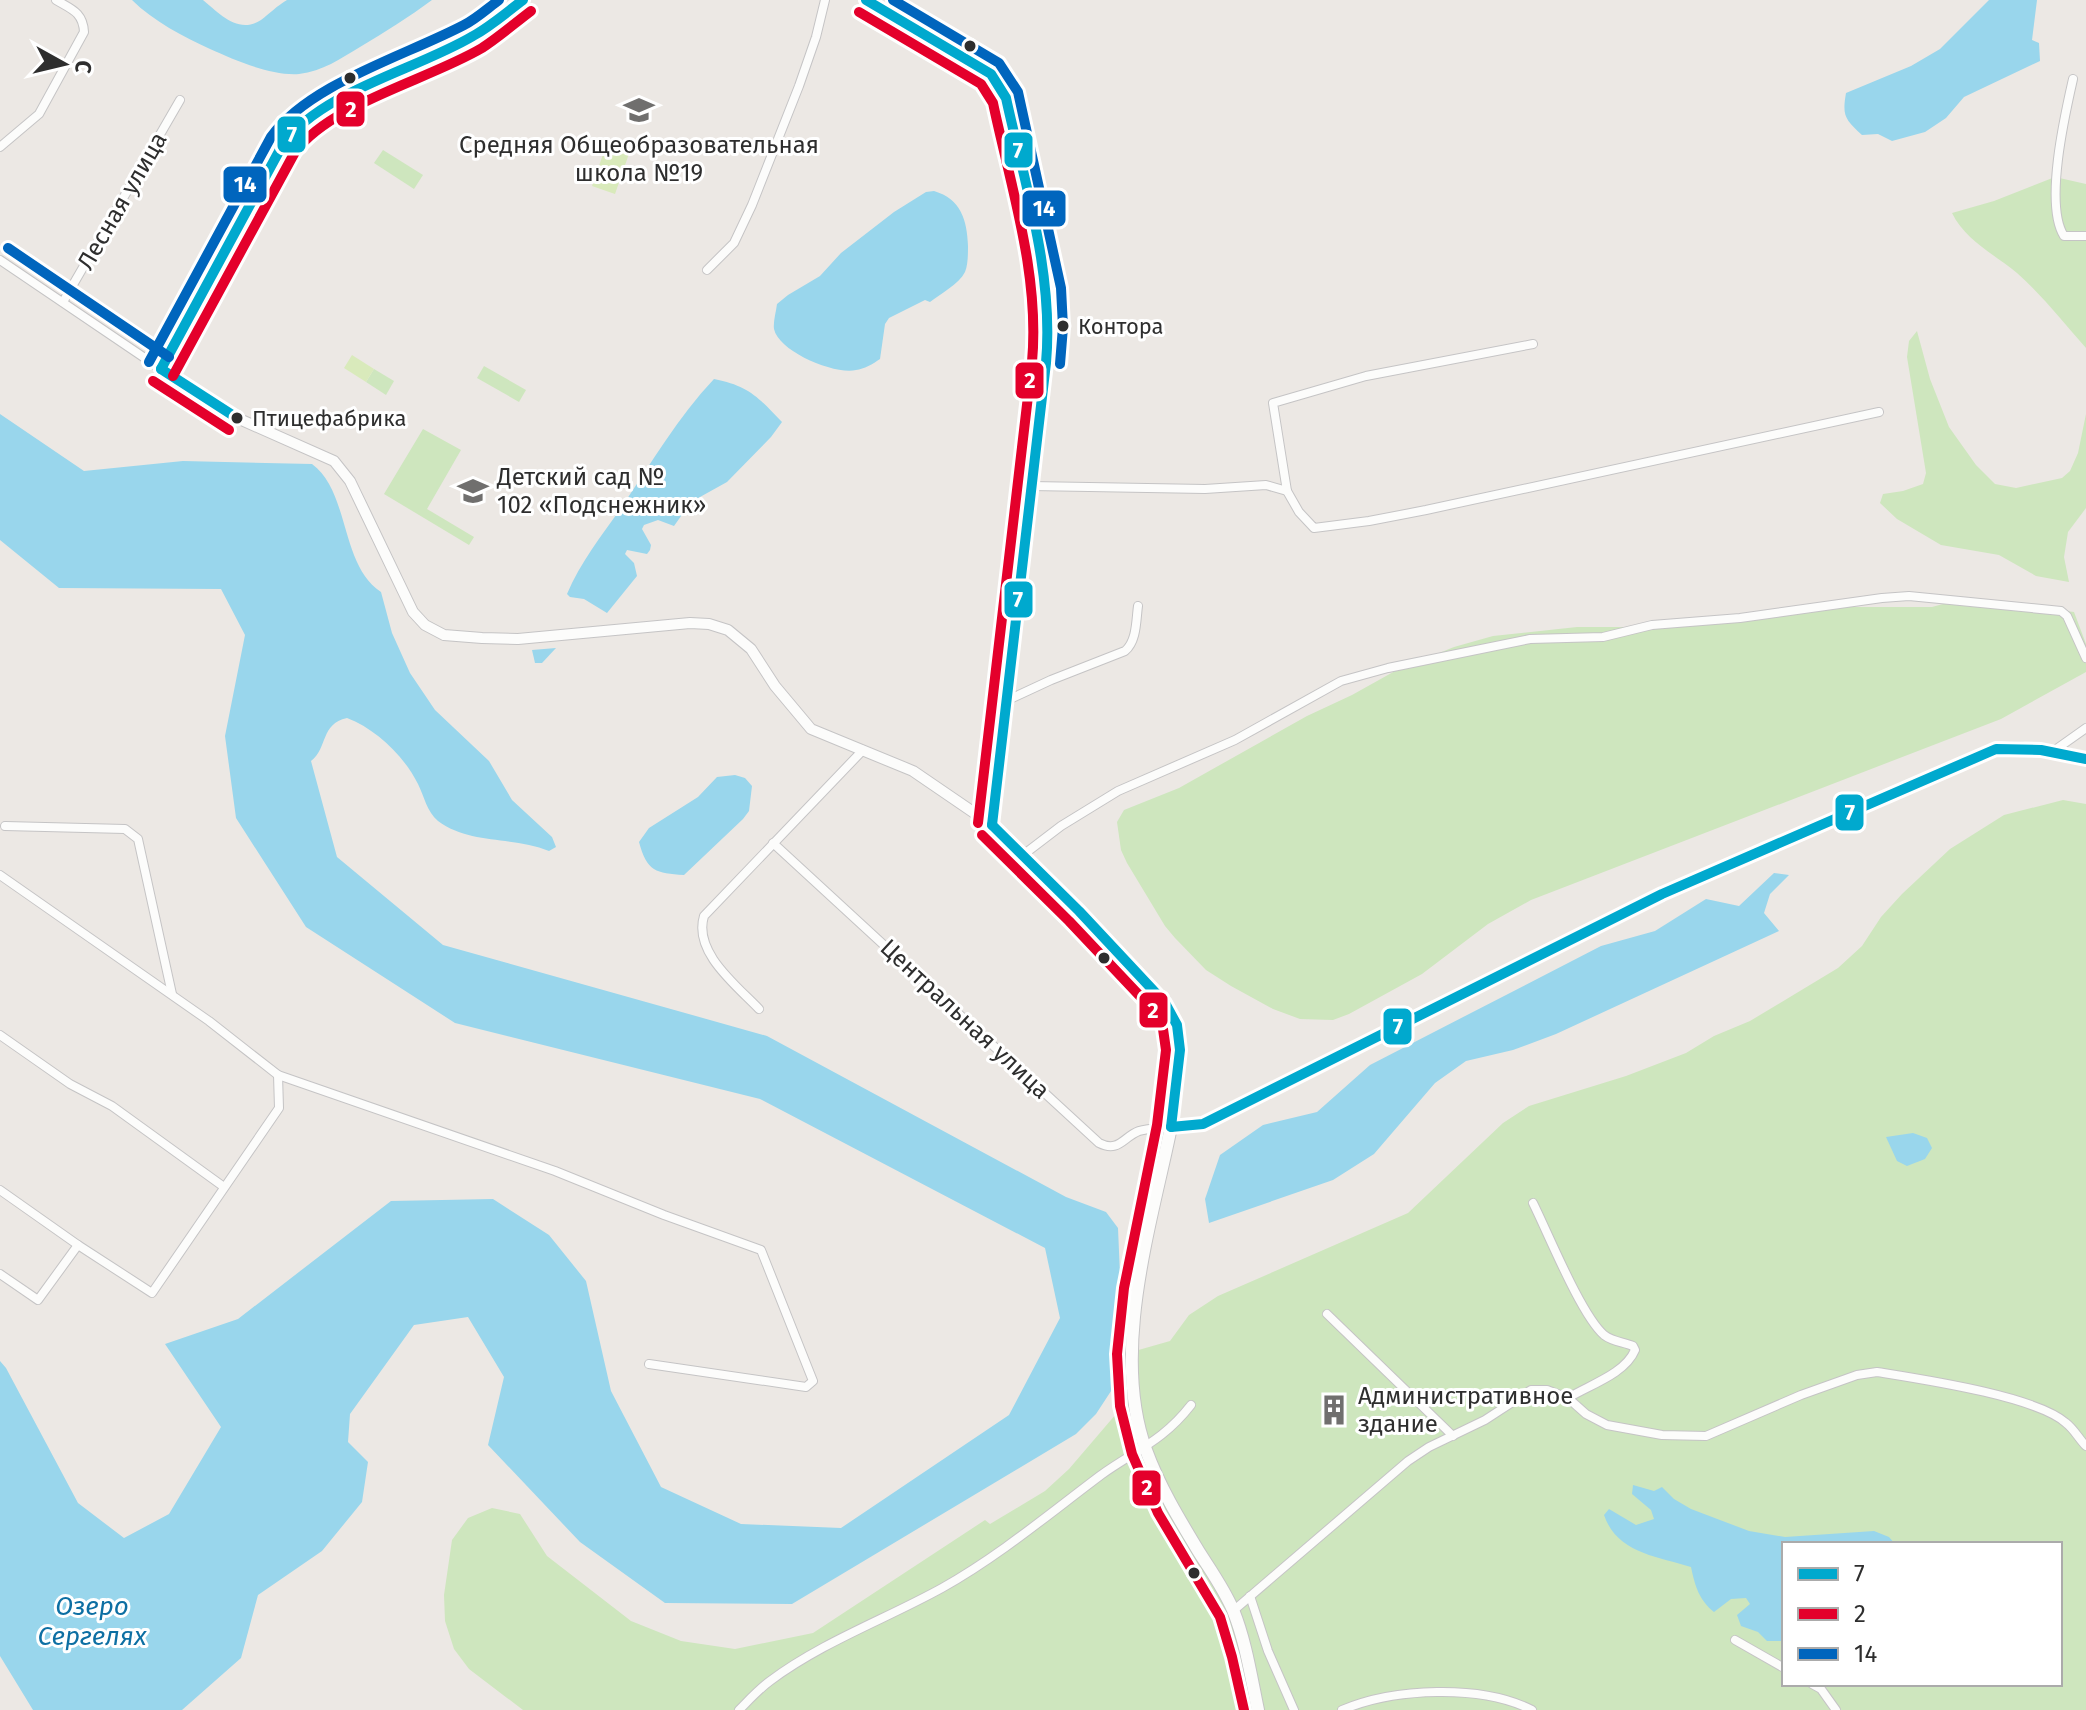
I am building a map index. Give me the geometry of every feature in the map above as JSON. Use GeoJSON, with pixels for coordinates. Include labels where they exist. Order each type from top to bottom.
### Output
{"type":"FeatureCollection","features":[{"type":"Feature","properties":{"kind":"main road"},"geometry":{"type":"LineString","coordinates":[[1258,1710],[1233,1611],[1171,1507],[1145,1449],[1134,1404],[1131,1354],[1138,1290],[1171,1127],[1203,1124],[1662,894],[1996,749],[2027,747],[2055,750],[2086,759]]}},
{"type":"Feature","properties":{"kind":"street"},"geometry":{"type":"LineString","coordinates":[[0,147],[39,114],[84,32],[84,20],[79,13],[56,0]]}},
{"type":"Feature","properties":{"kind":"street"},"geometry":{"type":"LineString","coordinates":[[161,369],[295,127],[327,106],[474,36],[523,0]]}},
{"type":"Feature","properties":{"kind":"street"},"geometry":{"type":"LineString","coordinates":[[707,270],[734,243],[752,205],[799,86],[825,0]]}},
{"type":"Feature","properties":{"kind":"street"},"geometry":{"type":"LineString","coordinates":[[866,0],[991,74],[1006,98],[1047,290],[1049,328],[992,825]]}},
{"type":"Feature","properties":{"kind":"street"},"geometry":{"type":"LineString","coordinates":[[2073,79],[2058,150],[2057,197],[2060,230],[2064,236],[2086,236]]}},
{"type":"Feature","properties":{"kind":"street","name":"Лесная улица"},"geometry":{"type":"LineString","coordinates":[[63,302],[180,100]]}},
{"type":"Feature","properties":{"kind":"street"},"geometry":{"type":"LineString","coordinates":[[0,260],[237,418],[334,461],[350,481],[413,612],[425,625],[444,635],[518,639],[597,633],[639,626],[709,624],[728,630],[751,649],[775,686],[811,729],[913,771],[992,825],[1079,911],[1165,1003],[1177,1025],[1180,1050],[1171,1127]]}},
{"type":"Feature","properties":{"kind":"street"},"geometry":{"type":"LineString","coordinates":[[1533,344],[1366,376],[1273,403],[1287,491],[1299,512],[1314,528],[1369,521],[1879,412]]}},
{"type":"Feature","properties":{"kind":"street"},"geometry":{"type":"LineString","coordinates":[[1031,486],[1205,489],[1266,485],[1287,491]]}},
{"type":"Feature","properties":{"kind":"street"},"geometry":{"type":"LineString","coordinates":[[1023,855],[1061,826],[1118,791],[1220,747],[1341,681],[1388,668],[1530,639],[1603,637],[1652,625],[1740,618],[1909,596],[2061,611],[2067,616],[2086,658]]}},
{"type":"Feature","properties":{"kind":"street"},"geometry":{"type":"LineString","coordinates":[[1008,700],[1125,651],[1131,646],[1138,606]]}},
{"type":"Feature","properties":{"kind":"street"},"geometry":{"type":"LineString","coordinates":[[2055,750],[2086,728]]}},
{"type":"Feature","properties":{"kind":"street"},"geometry":{"type":"LineString","coordinates":[[759,1009],[710,954],[703,940],[701,926],[704,916],[863,750]]}},
{"type":"Feature","properties":{"kind":"street"},"geometry":{"type":"LineString","coordinates":[[5,826],[125,829],[138,839],[173,995]]}},
{"type":"Feature","properties":{"kind":"street","name":"Центральная улица"},"geometry":{"type":"LineString","coordinates":[[773,843],[1099,1143],[1117,1146],[1140,1130],[1171,1127]]}},
{"type":"Feature","properties":{"kind":"street"},"geometry":{"type":"LineString","coordinates":[[0,875],[173,995],[278,1075],[555,1171],[761,1250],[813,1381],[806,1387],[649,1364]]}},
{"type":"Feature","properties":{"kind":"street"},"geometry":{"type":"LineString","coordinates":[[0,1035],[70,1084],[112,1106],[224,1187]]}},
{"type":"Feature","properties":{"kind":"street"},"geometry":{"type":"LineString","coordinates":[[0,1190],[152,1293],[279,1108],[278,1075]]}},
{"type":"Feature","properties":{"kind":"street"},"geometry":{"type":"LineString","coordinates":[[1533,1203],[1588,1313],[1603,1334],[1633,1346],[1635,1350],[1606,1378],[1568,1398]]}},
{"type":"Feature","properties":{"kind":"street"},"geometry":{"type":"LineString","coordinates":[[0,1274],[38,1300],[78,1245]]}},
{"type":"Feature","properties":{"kind":"street"},"geometry":{"type":"LineString","coordinates":[[1327,1314],[1453,1436]]}},
{"type":"Feature","properties":{"kind":"street"},"geometry":{"type":"LineString","coordinates":[[1233,1611],[1408,1461],[1485,1420],[1531,1390],[1547,1390],[1568,1398],[1586,1414],[1607,1425],[1662,1435],[1706,1436],[1801,1395],[1857,1375],[1877,1372],[2042,1408],[2067,1423],[2086,1446]]}},
{"type":"Feature","properties":{"kind":"street"},"geometry":{"type":"LineString","coordinates":[[739,1710],[769,1681],[810,1656],[944,1587],[988,1560],[1105,1472],[1145,1449],[1175,1426],[1191,1405]]}},
{"type":"Feature","properties":{"kind":"street"},"geometry":{"type":"LineString","coordinates":[[1250,1596],[1268,1651],[1294,1710]]}},
{"type":"Feature","properties":{"kind":"street"},"geometry":{"type":"LineString","coordinates":[[1735,1640],[1782,1667]]}},
{"type":"Feature","properties":{"kind":"street"},"geometry":{"type":"LineString","coordinates":[[1816,1686],[1836,1710]]}},
{"type":"Feature","properties":{"kind":"street"},"geometry":{"type":"LineString","coordinates":[[1342,1710],[1375,1700],[1431,1693],[1515,1701],[1532,1710]]}},
{"type":"Feature","properties":{"kind":"green space"},"geometry":{"type":"Polygon","coordinates":[[[608,140],[631,148],[615,194],[592,186],[608,140]]]}},
{"type":"Feature","properties":{"kind":"green space"},"geometry":{"type":"Polygon","coordinates":[[[383,150],[423,175],[414,189],[374,163],[383,150]]]}},
{"type":"Feature","properties":{"kind":"green space"},"geometry":{"type":"Polygon","coordinates":[[[2055,177],[2086,184],[2086,348],[2035,290],[1972,239],[1952,213],[1994,201],[2055,177]]]}},
{"type":"Feature","properties":{"kind":"green space"},"geometry":{"type":"Polygon","coordinates":[[[1917,331],[1930,379],[1949,427],[1976,465],[1995,484],[2016,488],[2062,478],[2070,471],[2078,453],[2086,414],[2086,508],[2068,532],[2064,557],[2069,582],[2036,576],[1999,555],[1941,545],[1897,519],[1880,503],[1883,494],[1923,484],[1926,473],[1907,357],[1909,341],[1917,331]]]}},
{"type":"Feature","properties":{"kind":"green space"},"geometry":{"type":"Polygon","coordinates":[[[352,355],[374,369],[366,382],[344,368],[352,355]]]}},
{"type":"Feature","properties":{"kind":"green space"},"geometry":{"type":"Polygon","coordinates":[[[484,366],[526,390],[519,402],[477,378],[484,366]]]}},
{"type":"Feature","properties":{"kind":"green space"},"geometry":{"type":"Polygon","coordinates":[[[374,369],[394,381],[386,395],[366,382],[374,369]]]}},
{"type":"Feature","properties":{"kind":"green space"},"geometry":{"type":"Polygon","coordinates":[[[423,429],[461,450],[427,509],[474,537],[469,545],[384,494],[423,429]]]}},
{"type":"Feature","properties":{"kind":"green space"},"geometry":{"type":"Polygon","coordinates":[[[1954,601],[1990,601],[2074,612],[2086,644],[2086,672],[2001,719],[1531,900],[1488,924],[1422,974],[1333,1020],[1300,1019],[1273,1009],[1206,970],[1165,926],[1121,850],[1117,822],[1124,810],[1179,788],[1307,716],[1395,671],[1454,647],[1493,636],[1577,627],[1631,627],[1836,607],[1932,607],[1954,601]]]}},
{"type":"Feature","properties":{"kind":"green space"},"geometry":{"type":"Polygon","coordinates":[[[2063,800],[2086,804],[2086,1710],[523,1710],[469,1669],[454,1649],[445,1621],[444,1595],[452,1540],[468,1518],[492,1508],[520,1514],[547,1556],[631,1621],[681,1641],[735,1649],[813,1633],[985,1520],[990,1524],[1045,1491],[1069,1469],[1134,1393],[1135,1351],[1170,1341],[1189,1315],[1218,1296],[1408,1213],[1503,1123],[1529,1106],[1626,1076],[1686,1053],[1714,1036],[1750,1021],[1838,968],[1862,946],[1881,917],[1902,894],[1950,849],[2004,815],[2063,800]]]}},
{"type":"Feature","properties":{"kind":"water"},"geometry":{"type":"Polygon","coordinates":[[[132,0],[203,0],[222,16],[244,25],[261,20],[287,0],[432,0],[338,60],[316,70],[288,74],[265,70],[210,49],[159,22],[132,0]]]}},
{"type":"Feature","properties":{"kind":"water"},"geometry":{"type":"Polygon","coordinates":[[[1989,0],[2037,0],[2032,40],[2039,43],[2040,61],[1964,97],[1946,118],[1925,132],[1892,141],[1878,134],[1862,135],[1852,125],[1844,107],[1846,93],[1911,66],[1940,49],[1989,0]]]}},
{"type":"Feature","properties":{"kind":"water"},"geometry":{"type":"Polygon","coordinates":[[[934,191],[951,199],[964,219],[968,259],[965,272],[930,302],[925,300],[889,318],[885,324],[880,359],[856,370],[835,369],[809,360],[778,338],[774,329],[777,304],[820,276],[841,253],[894,212],[926,192],[934,191]]]}},
{"type":"Feature","properties":{"kind":"water"},"geometry":{"type":"Polygon","coordinates":[[[714,379],[736,385],[752,394],[782,422],[727,482],[691,502],[674,526],[658,520],[644,525],[642,529],[651,545],[650,550],[647,554],[627,550],[625,554],[634,563],[637,576],[607,613],[584,599],[570,597],[567,594],[593,548],[677,424],[714,379]]]}},
{"type":"Feature","properties":{"kind":"water","name":"Озеро Сергелях"},"geometry":{"type":"Polygon","coordinates":[[[0,414],[84,471],[183,461],[312,464],[333,492],[358,565],[381,592],[392,633],[410,673],[435,710],[489,761],[512,800],[552,837],[556,847],[549,851],[464,834],[438,821],[397,754],[379,736],[347,718],[332,725],[311,761],[337,857],[443,945],[767,1036],[1066,1197],[1106,1212],[1118,1228],[1120,1343],[1113,1388],[1096,1414],[1076,1434],[792,1604],[665,1603],[580,1542],[488,1445],[504,1377],[468,1317],[414,1325],[350,1414],[348,1442],[368,1462],[362,1502],[322,1551],[258,1595],[241,1658],[182,1710],[33,1710],[0,1656],[0,1361],[78,1503],[124,1538],[169,1514],[221,1427],[165,1344],[238,1319],[391,1201],[493,1199],[549,1235],[586,1281],[611,1391],[661,1487],[741,1524],[841,1528],[1009,1415],[1060,1318],[1045,1248],[760,1099],[455,1023],[306,927],[236,818],[225,736],[245,635],[221,589],[59,588],[0,540],[0,414]]]}},
{"type":"Feature","properties":{"kind":"water"},"geometry":{"type":"Polygon","coordinates":[[[556,648],[542,663],[535,663],[532,650],[556,648]]]}},
{"type":"Feature","properties":{"kind":"water"},"geometry":{"type":"Polygon","coordinates":[[[735,775],[745,778],[752,786],[749,811],[743,819],[684,875],[660,872],[649,865],[639,842],[649,828],[698,797],[717,777],[735,775]]]}},
{"type":"Feature","properties":{"kind":"water"},"geometry":{"type":"Polygon","coordinates":[[[1774,873],[1789,875],[1770,894],[1764,913],[1779,931],[1556,1034],[1513,1050],[1466,1061],[1435,1083],[1374,1154],[1333,1180],[1209,1223],[1205,1199],[1220,1155],[1263,1125],[1317,1112],[1370,1065],[1601,946],[1655,931],[1706,899],[1739,906],[1774,873]]]}},
{"type":"Feature","properties":{"kind":"water"},"geometry":{"type":"Polygon","coordinates":[[[1913,1133],[1927,1138],[1932,1148],[1925,1159],[1907,1166],[1897,1161],[1886,1137],[1913,1133]]]}},
{"type":"Feature","properties":{"kind":"water"},"geometry":{"type":"Polygon","coordinates":[[[1633,1485],[1654,1491],[1662,1487],[1691,1509],[1749,1531],[1785,1537],[1874,1531],[1893,1542],[1782,1542],[1782,1641],[1767,1641],[1758,1632],[1741,1626],[1737,1615],[1750,1604],[1746,1598],[1731,1599],[1714,1612],[1698,1592],[1691,1567],[1639,1551],[1618,1538],[1604,1515],[1609,1509],[1636,1525],[1654,1519],[1651,1510],[1632,1494],[1633,1485]]]}},
{"type":"Feature","properties":{"kind":"transit line","name":"14"},"geometry":{"type":"LineString","coordinates":[[149,362],[271,137],[288,118],[333,86],[464,25],[499,0]]}},
{"type":"Feature","properties":{"kind":"transit line","name":"7"},"geometry":{"type":"LineString","coordinates":[[161,369],[283,144],[301,125],[346,95],[473,36],[523,0]]}},
{"type":"Feature","properties":{"kind":"transit line","name":"7"},"geometry":{"type":"LineString","coordinates":[[866,0],[991,74],[1006,98],[1042,263],[1046,296],[1046,363],[992,825]]}},
{"type":"Feature","properties":{"kind":"transit line","name":"14"},"geometry":{"type":"LineString","coordinates":[[893,0],[999,63],[1018,92],[1061,288],[1063,327],[1060,364]]}},
{"type":"Feature","properties":{"kind":"transit line","name":"2"},"geometry":{"type":"LineString","coordinates":[[173,376],[295,152],[311,135],[356,106],[482,48],[531,11]]}},
{"type":"Feature","properties":{"kind":"transit line","name":"2"},"geometry":{"type":"LineString","coordinates":[[859,12],[981,84],[993,103],[1028,264],[1032,297],[1032,362],[978,823]]}},
{"type":"Feature","properties":{"kind":"transit line","name":"14"},"geometry":{"type":"LineString","coordinates":[[8,248],[169,357]]}},
{"type":"Feature","properties":{"kind":"transit line","name":"7"},"geometry":{"type":"LineString","coordinates":[[161,369],[237,418]]}},
{"type":"Feature","properties":{"kind":"transit line","name":"2"},"geometry":{"type":"LineString","coordinates":[[153,381],[229,430]]}},
{"type":"Feature","properties":{"kind":"transit line","name":"7"},"geometry":{"type":"LineString","coordinates":[[1171,1127],[1203,1124],[1662,894],[1996,749],[2041,750],[2086,759]]}},
{"type":"Feature","properties":{"kind":"transit line","name":"7"},"geometry":{"type":"LineString","coordinates":[[992,825],[1079,911],[1165,1003],[1177,1025],[1180,1050],[1171,1127]]}},
{"type":"Feature","properties":{"kind":"transit line","name":"2"},"geometry":{"type":"LineString","coordinates":[[982,835],[1154,1011],[1163,1029],[1166,1050],[1157,1125],[1124,1288],[1117,1354],[1120,1406],[1132,1454],[1158,1513],[1220,1617],[1244,1710]]}},
{"type":"Feature","properties":{"kind":"place","name":"Средняя Общеобразовательная школа №19"},"geometry":{"type":"Point","coordinates":[639,110]}},
{"type":"Feature","properties":{"kind":"place","name":"Контора"},"geometry":{"type":"Point","coordinates":[1063,326]}},
{"type":"Feature","properties":{"kind":"place","name":"Птицефабрика"},"geometry":{"type":"Point","coordinates":[237,418]}},
{"type":"Feature","properties":{"kind":"place","name":"Детский сад № 102 «Подснежник»"},"geometry":{"type":"Point","coordinates":[473,491]}},
{"type":"Feature","properties":{"kind":"place","name":"Административное здание"},"geometry":{"type":"Point","coordinates":[1334,1410]}}]}
